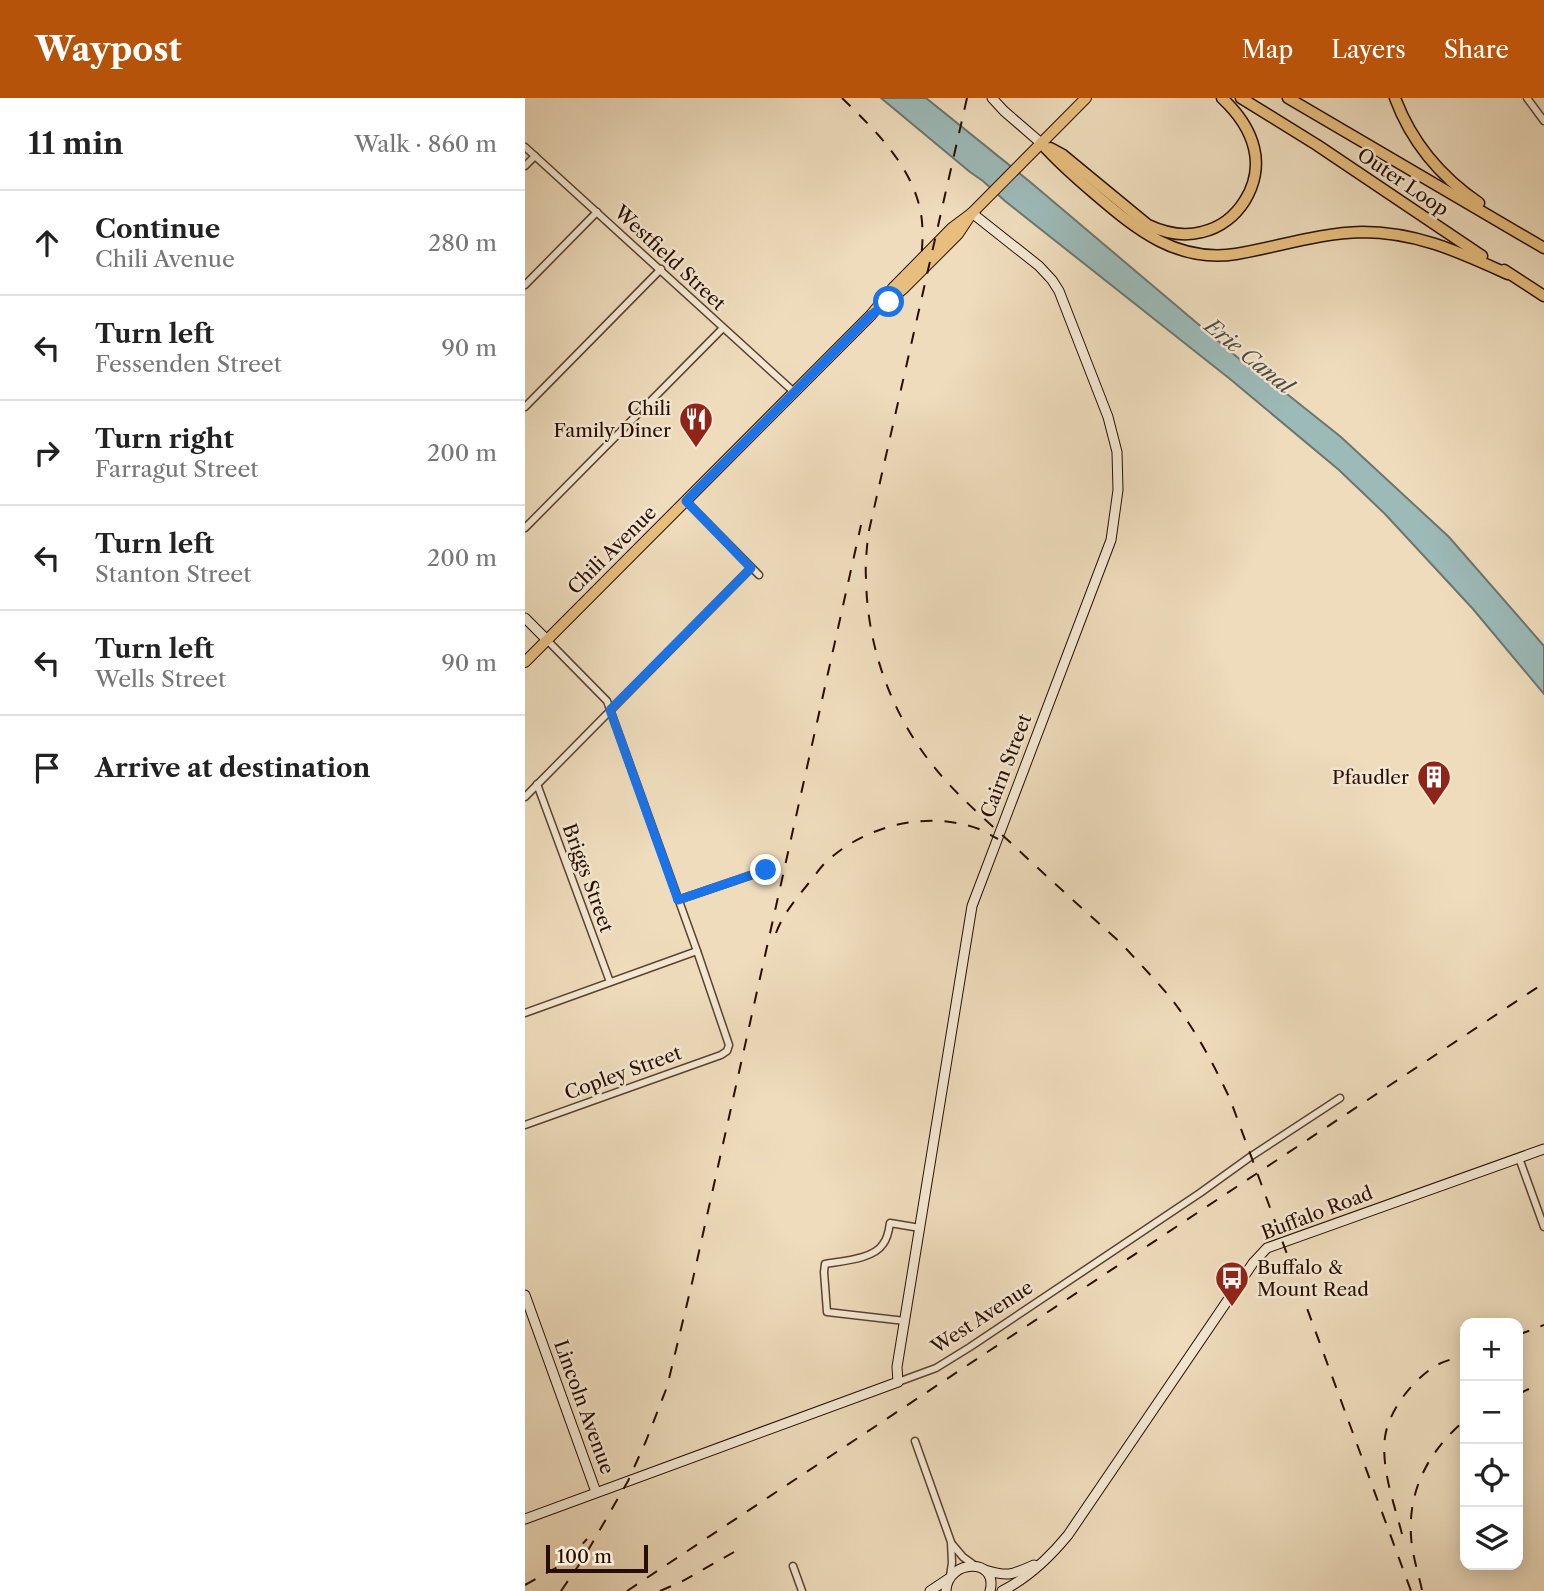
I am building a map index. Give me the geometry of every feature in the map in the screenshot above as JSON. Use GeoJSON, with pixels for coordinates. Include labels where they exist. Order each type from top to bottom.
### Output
{"type":"FeatureCollection","features":[{"type":"Feature","properties":{"kind":"highway"},"geometry":{"type":"LineString","coordinates":[[1041,143],[1063,155],[1148,225],[1178,234],[1202,233],[1222,224],[1235,213],[1247,198],[1255,175],[1255,150],[1245,125],[1222,98]]}},
{"type":"Feature","properties":{"kind":"highway","name":"Outer Loop"},"geometry":{"type":"LineString","coordinates":[[1241,98],[1317,145],[1544,296]]}},
{"type":"Feature","properties":{"kind":"highway","name":"Outer Loop"},"geometry":{"type":"LineString","coordinates":[[1288,98],[1540,246]]}},
{"type":"Feature","properties":{"kind":"highway"},"geometry":{"type":"LineString","coordinates":[[1395,98],[1420,146],[1450,180],[1540,246]]}},
{"type":"Feature","properties":{"kind":"highway"},"geometry":{"type":"LineString","coordinates":[[1041,143],[1056,161],[1130,224],[1174,249],[1203,254],[1235,254],[1333,234],[1386,233],[1406,235],[1439,244],[1508,274]]}},
{"type":"Feature","properties":{"kind":"main road","name":"Chili Avenue"},"geometry":{"type":"LineString","coordinates":[[525,662],[871,315],[912,280],[960,231],[972,213],[1086,98]]}},
{"type":"Feature","properties":{"kind":"street"},"geometry":{"type":"LineString","coordinates":[[992,98],[1041,143]]}},
{"type":"Feature","properties":{"kind":"street"},"geometry":{"type":"LineString","coordinates":[[1527,98],[1544,121]]}},
{"type":"Feature","properties":{"kind":"street","name":"Westfield Street"},"geometry":{"type":"LineString","coordinates":[[525,146],[794,392]]}},
{"type":"Feature","properties":{"kind":"street"},"geometry":{"type":"LineString","coordinates":[[525,166],[535,156]]}},
{"type":"Feature","properties":{"kind":"street"},"geometry":{"type":"LineString","coordinates":[[525,285],[597,212]]}},
{"type":"Feature","properties":{"kind":"street","name":"Cairn Street"},"geometry":{"type":"LineString","coordinates":[[898,1382],[897,1367],[972,906],[1111,540],[1118,490],[1117,452],[1108,417],[1057,288],[1036,264],[972,213]]}},
{"type":"Feature","properties":{"kind":"street"},"geometry":{"type":"LineString","coordinates":[[525,407],[661,270]]}},
{"type":"Feature","properties":{"kind":"street"},"geometry":{"type":"LineString","coordinates":[[525,528],[723,328]]}},
{"type":"Feature","properties":{"kind":"street"},"geometry":{"type":"LineString","coordinates":[[686,501],[759,575]]}},
{"type":"Feature","properties":{"kind":"street"},"geometry":{"type":"LineString","coordinates":[[525,797],[751,568]]}},
{"type":"Feature","properties":{"kind":"street"},"geometry":{"type":"LineString","coordinates":[[525,618],[603,695],[697,951],[525,1013]]}},
{"type":"Feature","properties":{"kind":"street","name":"Briggs Street"},"geometry":{"type":"LineString","coordinates":[[537,784],[610,982]]}},
{"type":"Feature","properties":{"kind":"street"},"geometry":{"type":"LineString","coordinates":[[678,900],[766,870]]}},
{"type":"Feature","properties":{"kind":"street","name":"Copley Street"},"geometry":{"type":"LineString","coordinates":[[525,1125],[727,1051],[729,1042],[697,951]]}},
{"type":"Feature","properties":{"kind":"street","name":"West Avenue"},"geometry":{"type":"LineString","coordinates":[[525,1519],[936,1368],[1340,1098]]}},
{"type":"Feature","properties":{"kind":"street","name":"Buffalo Road"},"geometry":{"type":"LineString","coordinates":[[1002,1591],[1026,1577],[1073,1529],[1262,1252],[1274,1245],[1544,1149]]}},
{"type":"Feature","properties":{"kind":"street"},"geometry":{"type":"LineString","coordinates":[[1519,1158],[1544,1227]]}},
{"type":"Feature","properties":{"kind":"street"},"geometry":{"type":"LineString","coordinates":[[905,1321],[827,1312],[825,1264],[874,1253],[885,1242],[890,1223],[920,1228]]}},
{"type":"Feature","properties":{"kind":"street","name":"Lincoln Avenue"},"geometry":{"type":"LineString","coordinates":[[525,1295],[596,1493]]}},
{"type":"Feature","properties":{"kind":"street"},"geometry":{"type":"LineString","coordinates":[[915,1441],[951,1542],[952,1563],[946,1591]]}},
{"type":"Feature","properties":{"kind":"street"},"geometry":{"type":"LineString","coordinates":[[951,1542],[963,1557],[988,1573],[992,1580],[990,1591]]}},
{"type":"Feature","properties":{"kind":"street","name":"Buffalo Road"},"geometry":{"type":"LineString","coordinates":[[980,1568],[1007,1575],[1042,1562]]}},
{"type":"Feature","properties":{"kind":"street"},"geometry":{"type":"LineString","coordinates":[[793,1566],[801,1591]]}},
{"type":"Feature","properties":{"kind":"street"},"geometry":{"type":"LineString","coordinates":[[930,1591],[961,1569],[980,1568]]}},
{"type":"Feature","properties":{"kind":"water"},"geometry":{"type":"Polygon","coordinates":[[[881,98],[926,98],[1029,181],[1243,362],[1341,437],[1449,537],[1544,646],[1544,694],[1473,609],[1385,514],[1339,470],[881,98]]]}},
{"type":"Feature","properties":{"kind":"railway"},"geometry":{"type":"LineString","coordinates":[[842,98],[887,145],[913,186],[921,216],[921,260]]}},
{"type":"Feature","properties":{"kind":"railway"},"geometry":{"type":"LineString","coordinates":[[967,98],[868,535],[868,606],[878,660],[887,686],[912,736],[946,781],[1121,943],[1169,996],[1203,1046],[1230,1099],[1411,1591]]}},
{"type":"Feature","properties":{"kind":"railway"},"geometry":{"type":"LineString","coordinates":[[561,1591],[583,1559],[628,1481],[667,1387],[861,525]]}},
{"type":"Feature","properties":{"kind":"railway"},"geometry":{"type":"LineString","coordinates":[[776,933],[790,907],[825,863],[859,839],[878,831],[918,821],[959,823],[998,839]]}},
{"type":"Feature","properties":{"kind":"railway"},"geometry":{"type":"LineString","coordinates":[[627,1591],[1544,983]]}},
{"type":"Feature","properties":{"kind":"railway"},"geometry":{"type":"LineString","coordinates":[[1523,1333],[1544,1325]]}},
{"type":"Feature","properties":{"kind":"railway"},"geometry":{"type":"LineString","coordinates":[[1402,1534],[1385,1461],[1387,1426],[1412,1385],[1439,1364],[1460,1357]]}},
{"type":"Feature","properties":{"kind":"railway"},"geometry":{"type":"LineString","coordinates":[[1523,1392],[1529,1389]]}},
{"type":"Feature","properties":{"kind":"railway"},"geometry":{"type":"LineString","coordinates":[[1422,1590],[1412,1543],[1413,1502],[1432,1457],[1460,1425]]}},
{"type":"Feature","properties":{"kind":"railway"},"geometry":{"type":"LineString","coordinates":[[525,1585],[565,1563],[587,1539]]}},
{"type":"Feature","properties":{"kind":"railway"},"geometry":{"type":"LineString","coordinates":[[660,1591],[734,1552]]}},
{"type":"Feature","properties":{"kind":"place","name":"Chili Family Diner"},"geometry":{"type":"Point","coordinates":[696,449]}},
{"type":"Feature","properties":{"kind":"place","name":"Pfaudler"},"geometry":{"type":"Point","coordinates":[1434,807]}},
{"type":"Feature","properties":{"kind":"place","name":"Buffalo & Mount Read"},"geometry":{"type":"Point","coordinates":[1232,1308]}},
{"type":"Feature","properties":{"kind":"route"},"geometry":{"type":"LineString","coordinates":[[766,870],[678,900],[610,710],[751,568],[686,501],[871,315],[889,302]]}},
{"type":"Feature","properties":{"kind":"water label","name":"Erie Canal"},"geometry":{"type":"Point","coordinates":[1249,356]}}]}
